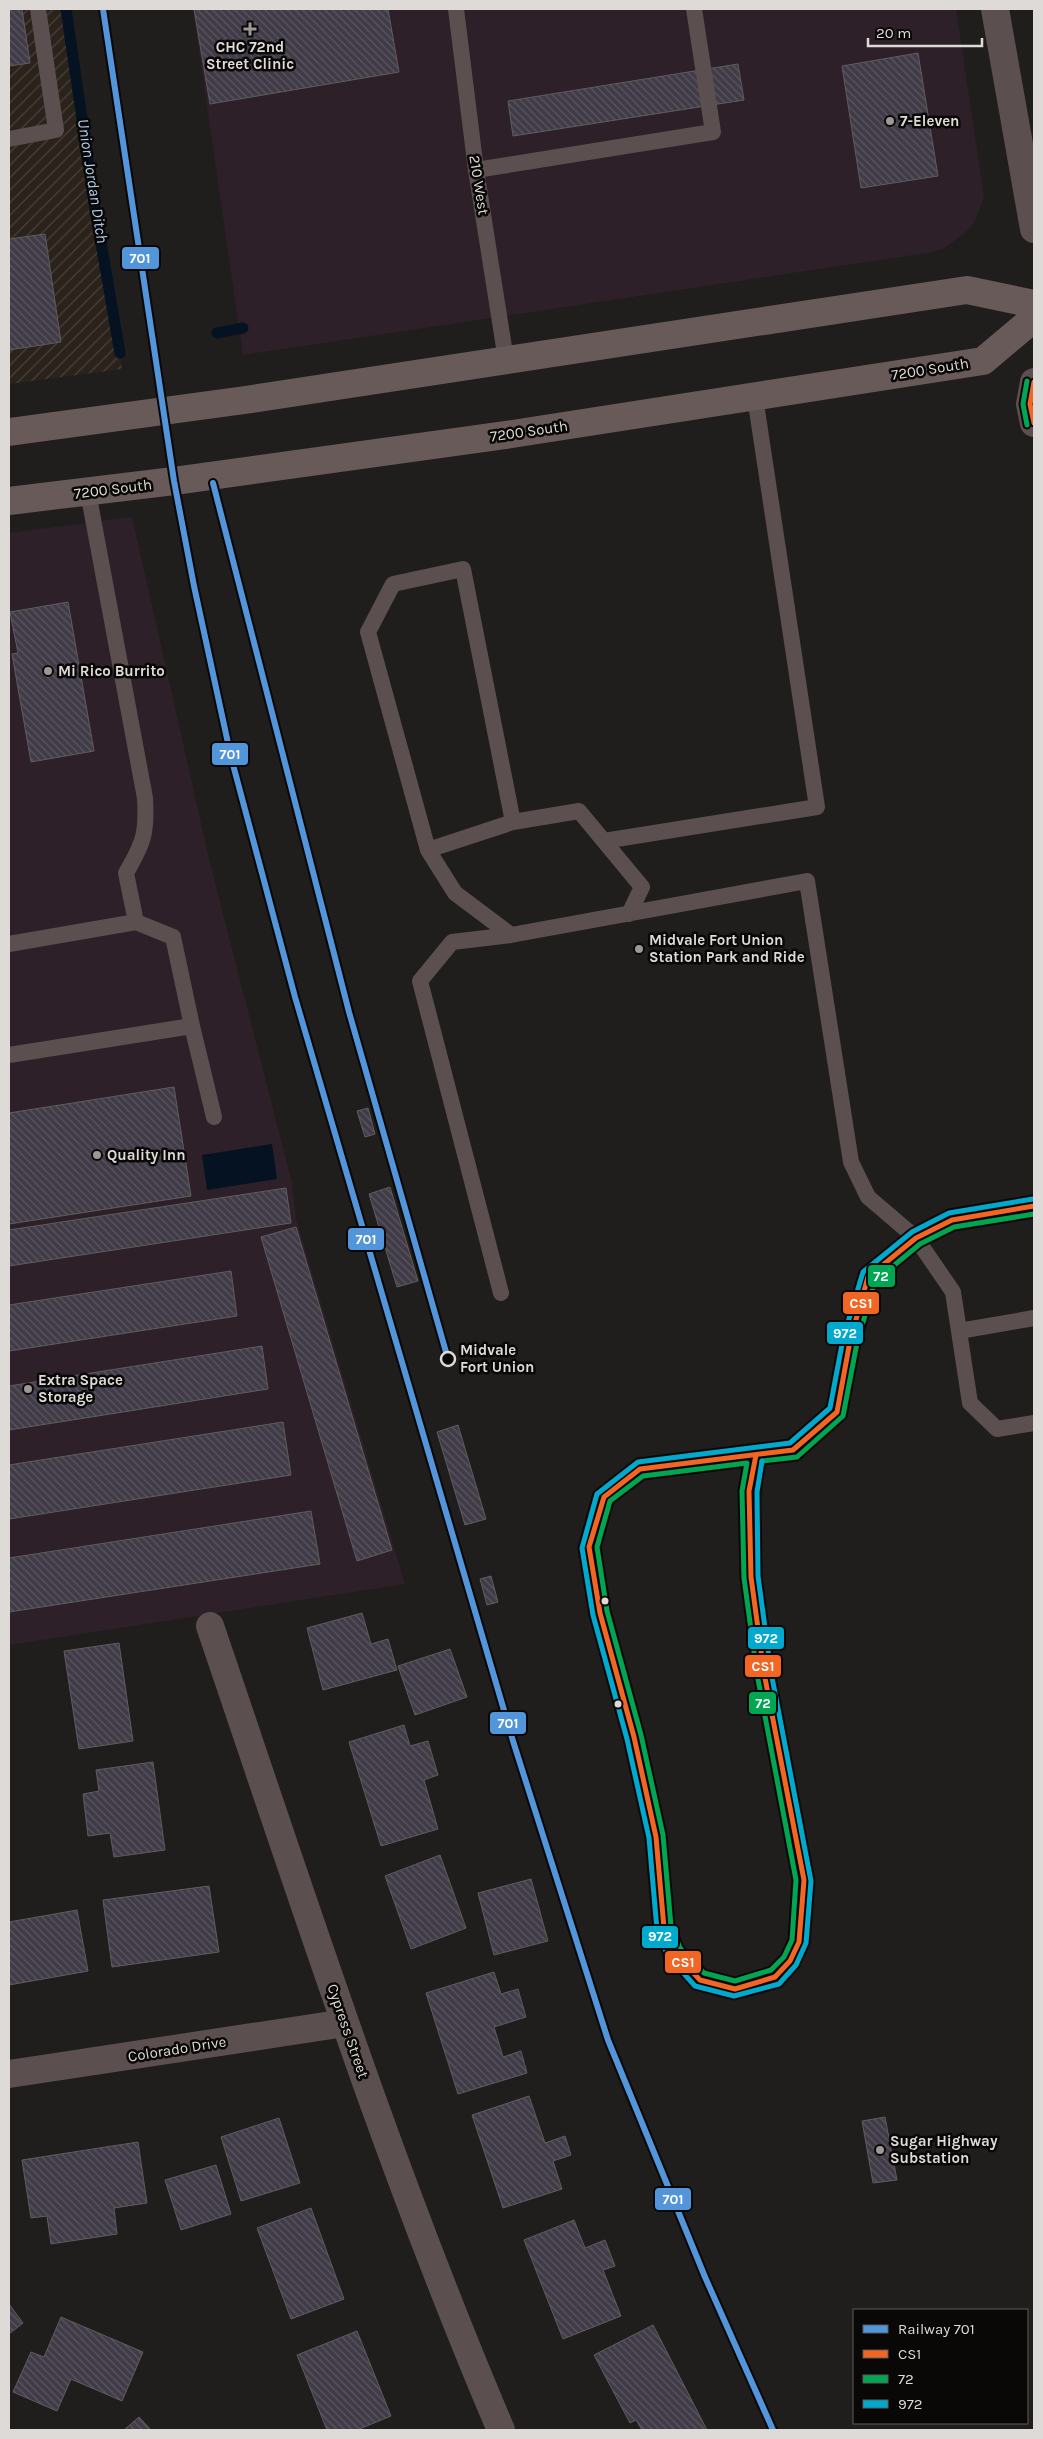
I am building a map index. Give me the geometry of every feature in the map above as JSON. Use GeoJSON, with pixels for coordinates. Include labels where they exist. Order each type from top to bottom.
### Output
{"type":"FeatureCollection","features":[{"type":"Feature","properties":{"kind":"main road"},"geometry":{"type":"LineString","coordinates":[[9,432],[246,400],[967,290],[1034,304]]}},
{"type":"Feature","properties":{"kind":"main road","name":"7200 South"},"geometry":{"type":"LineString","coordinates":[[9,501],[483,438],[983,361],[1034,318]]}},
{"type":"Feature","properties":{"kind":"street"},"geometry":{"type":"LineString","coordinates":[[995,9],[1034,229]]}},
{"type":"Feature","properties":{"kind":"street"},"geometry":{"type":"LineString","coordinates":[[1034,382],[1030,404],[1034,423]]}},
{"type":"Feature","properties":{"kind":"street","name":"Cypress Street"},"geometry":{"type":"LineString","coordinates":[[210,1626],[345,2023],[406,2193],[501,2430]]}},
{"type":"Feature","properties":{"kind":"street","name":"Colorado Drive"},"geometry":{"type":"LineString","coordinates":[[9,2074],[345,2023]]}},
{"type":"Feature","properties":{"kind":"lane"},"geometry":{"type":"LineString","coordinates":[[9,139],[56,130],[38,9]]}},
{"type":"Feature","properties":{"kind":"lane","name":"210 West"},"geometry":{"type":"LineString","coordinates":[[456,9],[476,170],[506,360]]}},
{"type":"Feature","properties":{"kind":"lane"},"geometry":{"type":"LineString","coordinates":[[476,170],[714,132],[694,9]]}},
{"type":"Feature","properties":{"kind":"lane"},"geometry":{"type":"LineString","coordinates":[[604,841],[817,807],[755,397]]}},
{"type":"Feature","properties":{"kind":"lane"},"geometry":{"type":"LineString","coordinates":[[88,492],[145,798],[146,828],[140,848],[126,873],[136,922]]}},
{"type":"Feature","properties":{"kind":"lane"},"geometry":{"type":"LineString","coordinates":[[512,935],[455,893],[428,850],[368,632],[393,584],[463,569],[513,822]]}},
{"type":"Feature","properties":{"kind":"lane"},"geometry":{"type":"LineString","coordinates":[[428,850],[513,822],[579,811],[642,888],[629,914]]}},
{"type":"Feature","properties":{"kind":"lane"},"geometry":{"type":"LineString","coordinates":[[501,1293],[420,981],[452,942],[512,935],[807,880],[851,1162],[868,1198],[916,1238],[953,1292],[970,1403],[997,1429],[1034,1423]]}},
{"type":"Feature","properties":{"kind":"lane"},"geometry":{"type":"LineString","coordinates":[[9,944],[136,922],[173,937],[214,1117]]}},
{"type":"Feature","properties":{"kind":"lane"},"geometry":{"type":"LineString","coordinates":[[9,1055],[192,1026]]}},
{"type":"Feature","properties":{"kind":"lane"},"geometry":{"type":"LineString","coordinates":[[756,1455],[749,1491],[751,1577],[764,1673],[804,1880],[799,1942],[790,1961],[775,1977],[735,1989],[700,1980],[674,1952],[664,1928],[656,1837],[634,1737],[600,1613],[589,1547],[604,1497],[640,1469],[793,1450],[837,1412],[850,1341],[868,1277],[916,1238],[952,1220],[1034,1206]]}},
{"type":"Feature","properties":{"kind":"lane"},"geometry":{"type":"LineString","coordinates":[[959,1331],[1034,1318]]}},
{"type":"Feature","properties":{"kind":"shaded area"},"geometry":{"type":"Polygon","coordinates":[[[9,9],[70,9],[122,369],[9,384],[9,9]]]}},
{"type":"Feature","properties":{"kind":"shaded area"},"geometry":{"type":"Polygon","coordinates":[[[193,9],[956,9],[984,197],[975,221],[966,232],[943,249],[927,253],[243,355],[193,9]]]}},
{"type":"Feature","properties":{"kind":"shaded area"},"geometry":{"type":"Polygon","coordinates":[[[132,517],[210,863],[292,1183],[296,1219],[405,1584],[9,1645],[9,533],[132,517]]]}},
{"type":"Feature","properties":{"kind":"water"},"geometry":{"type":"Polygon","coordinates":[[[272,1144],[277,1179],[207,1190],[202,1155],[272,1144]]]}},
{"type":"Feature","properties":{"kind":"building"},"geometry":{"type":"Polygon","coordinates":[[[9,9],[22,9],[30,63],[9,66],[9,9]]]}},
{"type":"Feature","properties":{"kind":"building"},"geometry":{"type":"Polygon","coordinates":[[[194,9],[388,9],[399,72],[210,104],[194,9]]]}},
{"type":"Feature","properties":{"kind":"building","name":"7-Eleven"},"geometry":{"type":"Polygon","coordinates":[[[918,53],[938,176],[861,188],[842,66],[918,53]]]}},
{"type":"Feature","properties":{"kind":"building"},"geometry":{"type":"Polygon","coordinates":[[[738,64],[744,100],[513,136],[508,101],[738,64]]]}},
{"type":"Feature","properties":{"kind":"building"},"geometry":{"type":"Polygon","coordinates":[[[45,234],[61,342],[9,350],[9,239],[45,234]]]}},
{"type":"Feature","properties":{"kind":"building"},"geometry":{"type":"Polygon","coordinates":[[[68,602],[94,751],[31,762],[12,654],[18,653],[10,612],[68,602]]]}},
{"type":"Feature","properties":{"kind":"building","name":"Quality Inn"},"geometry":{"type":"Polygon","coordinates":[[[174,1087],[191,1196],[9,1224],[9,1113],[174,1087]]]}},
{"type":"Feature","properties":{"kind":"building"},"geometry":{"type":"Polygon","coordinates":[[[368,1108],[375,1134],[365,1137],[357,1111],[368,1108]]]}},
{"type":"Feature","properties":{"kind":"building"},"geometry":{"type":"Polygon","coordinates":[[[390,1187],[418,1281],[397,1287],[369,1194],[390,1187]]]}},
{"type":"Feature","properties":{"kind":"building"},"geometry":{"type":"Polygon","coordinates":[[[286,1188],[291,1223],[9,1266],[9,1230],[286,1188]]]}},
{"type":"Feature","properties":{"kind":"building"},"geometry":{"type":"Polygon","coordinates":[[[296,1227],[392,1550],[357,1561],[261,1237],[296,1227]]]}},
{"type":"Feature","properties":{"kind":"building"},"geometry":{"type":"Polygon","coordinates":[[[231,1271],[237,1316],[9,1351],[9,1305],[231,1271]]]}},
{"type":"Feature","properties":{"kind":"building"},"geometry":{"type":"Polygon","coordinates":[[[262,1346],[268,1389],[9,1430],[9,1386],[262,1346]]]}},
{"type":"Feature","properties":{"kind":"building"},"geometry":{"type":"Polygon","coordinates":[[[283,1422],[291,1475],[9,1519],[9,1465],[283,1422]]]}},
{"type":"Feature","properties":{"kind":"building"},"geometry":{"type":"Polygon","coordinates":[[[458,1425],[486,1519],[465,1525],[437,1432],[458,1425]]]}},
{"type":"Feature","properties":{"kind":"building"},"geometry":{"type":"Polygon","coordinates":[[[311,1511],[320,1564],[9,1612],[9,1558],[311,1511]]]}},
{"type":"Feature","properties":{"kind":"building"},"geometry":{"type":"Polygon","coordinates":[[[491,1576],[498,1602],[487,1605],[480,1579],[491,1576]]]}},
{"type":"Feature","properties":{"kind":"building"},"geometry":{"type":"Polygon","coordinates":[[[362,1613],[371,1644],[388,1639],[397,1670],[323,1690],[307,1628],[362,1613]]]}},
{"type":"Feature","properties":{"kind":"building"},"geometry":{"type":"Polygon","coordinates":[[[119,1643],[133,1741],[79,1749],[64,1651],[119,1643]]]}},
{"type":"Feature","properties":{"kind":"building"},"geometry":{"type":"Polygon","coordinates":[[[450,1649],[467,1697],[415,1715],[398,1666],[450,1649]]]}},
{"type":"Feature","properties":{"kind":"building"},"geometry":{"type":"Polygon","coordinates":[[[404,1725],[410,1746],[428,1741],[438,1775],[424,1780],[438,1829],[381,1846],[349,1742],[404,1725]]]}},
{"type":"Feature","properties":{"kind":"building"},"geometry":{"type":"Polygon","coordinates":[[[153,1762],[165,1850],[114,1857],[110,1833],[88,1836],[83,1794],[99,1791],[96,1770],[153,1762]]]}},
{"type":"Feature","properties":{"kind":"building"},"geometry":{"type":"Polygon","coordinates":[[[440,1855],[466,1928],[411,1949],[385,1876],[440,1855]]]}},
{"type":"Feature","properties":{"kind":"building"},"geometry":{"type":"Polygon","coordinates":[[[531,1879],[548,1941],[494,1955],[478,1893],[531,1879]]]}},
{"type":"Feature","properties":{"kind":"building"},"geometry":{"type":"Polygon","coordinates":[[[209,1886],[219,1952],[112,1967],[103,1900],[209,1886]]]}},
{"type":"Feature","properties":{"kind":"building"},"geometry":{"type":"Polygon","coordinates":[[[77,1910],[88,1971],[9,1985],[9,1922],[77,1910]]]}},
{"type":"Feature","properties":{"kind":"building"},"geometry":{"type":"Polygon","coordinates":[[[494,1972],[501,1994],[518,1989],[526,2017],[494,2027],[503,2057],[521,2051],[527,2073],[458,2094],[426,1993],[494,1972]]]}},
{"type":"Feature","properties":{"kind":"building"},"geometry":{"type":"Polygon","coordinates":[[[529,2096],[545,2143],[565,2136],[571,2155],[553,2161],[562,2189],[503,2208],[472,2115],[529,2096]]]}},
{"type":"Feature","properties":{"kind":"building","name":"Sugar Highway Substation"},"geometry":{"type":"Polygon","coordinates":[[[885,2117],[897,2180],[873,2183],[862,2121],[885,2117]]]}},
{"type":"Feature","properties":{"kind":"building"},"geometry":{"type":"Polygon","coordinates":[[[279,2118],[300,2183],[241,2201],[221,2137],[279,2118]]]}},
{"type":"Feature","properties":{"kind":"building"},"geometry":{"type":"Polygon","coordinates":[[[138,2142],[147,2203],[114,2208],[117,2234],[51,2244],[47,2216],[31,2218],[22,2160],[138,2142]]]}},
{"type":"Feature","properties":{"kind":"building"},"geometry":{"type":"Polygon","coordinates":[[[216,2165],[231,2214],[181,2230],[165,2180],[216,2165]]]}},
{"type":"Feature","properties":{"kind":"building"},"geometry":{"type":"Polygon","coordinates":[[[311,2208],[344,2299],[291,2319],[257,2228],[311,2208]]]}},
{"type":"Feature","properties":{"kind":"building"},"geometry":{"type":"Polygon","coordinates":[[[574,2220],[585,2248],[605,2240],[615,2266],[603,2270],[621,2316],[563,2339],[524,2240],[574,2220]]]}},
{"type":"Feature","properties":{"kind":"building"},"geometry":{"type":"Polygon","coordinates":[[[9,2304],[23,2323],[9,2334],[9,2304]]]}},
{"type":"Feature","properties":{"kind":"building"},"geometry":{"type":"Polygon","coordinates":[[[61,2317],[143,2352],[122,2401],[71,2379],[57,2411],[13,2392],[31,2352],[44,2357],[61,2317]]]}},
{"type":"Feature","properties":{"kind":"building"},"geometry":{"type":"Polygon","coordinates":[[[653,2325],[707,2430],[642,2430],[636,2420],[630,2423],[594,2355],[653,2325]]]}},
{"type":"Feature","properties":{"kind":"building"},"geometry":{"type":"Polygon","coordinates":[[[357,2331],[391,2416],[357,2430],[327,2430],[297,2355],[357,2331]]]}},
{"type":"Feature","properties":{"kind":"building"},"geometry":{"type":"Polygon","coordinates":[[[139,2417],[151,2430],[124,2430],[139,2417]]]}},
{"type":"Feature","properties":{"kind":"waterway","name":"Union Jordan Ditch"},"geometry":{"type":"LineString","coordinates":[[66,9],[95,208],[120,353]]}},
{"type":"Feature","properties":{"kind":"waterway"},"geometry":{"type":"LineString","coordinates":[[217,333],[243,328]]}},
{"type":"Feature","properties":{"kind":"rail line","name":"701"},"geometry":{"type":"LineString","coordinates":[[103,9],[174,481],[194,586],[231,757],[295,997],[513,1741],[608,2040],[705,2277],[773,2430]]}},
{"type":"Feature","properties":{"kind":"rail line","name":"701"},"geometry":{"type":"LineString","coordinates":[[213,483],[349,1012],[448,1359]]}},
{"type":"Feature","properties":{"kind":"transit line","name":"72"},"geometry":{"type":"LineString","coordinates":[[1027,381],[1023,404],[1027,425]]}},
{"type":"Feature","properties":{"kind":"transit line","name":"CS1"},"geometry":{"type":"LineString","coordinates":[[1034,382],[1030,404],[1034,423]]}},
{"type":"Feature","properties":{"kind":"transit line","name":"972"},"geometry":{"type":"LineString","coordinates":[[762,1461],[757,1492],[758,1576],[771,1672],[811,1881],[806,1943],[796,1965],[779,1984],[734,1996],[695,1986],[668,1956],[657,1930],[649,1838],[627,1739],[593,1615],[582,1548],[597,1494],[638,1462],[790,1443],[830,1408],[843,1339],[863,1272],[912,1232],[949,1213],[1033,1199]]}},
{"type":"Feature","properties":{"kind":"transit line","name":"CS1"},"geometry":{"type":"LineString","coordinates":[[756,1455],[749,1491],[751,1577],[764,1673],[804,1880],[799,1942],[790,1961],[775,1977],[735,1989],[700,1980],[674,1952],[664,1928],[656,1837],[634,1737],[600,1613],[589,1547],[604,1497],[640,1469],[793,1450],[837,1412],[850,1341],[868,1277],[916,1238],[952,1220],[1034,1206]]}},
{"type":"Feature","properties":{"kind":"transit line","name":"72"},"geometry":{"type":"LineString","coordinates":[[762,1461],[797,1457],[843,1416],[857,1343],[875,1281],[920,1244],[954,1227],[1034,1214]]}},
{"type":"Feature","properties":{"kind":"transit line","name":"72"},"geometry":{"type":"LineString","coordinates":[[747,1463],[742,1491],[744,1578],[757,1674],[796,1880],[792,1940],[784,1957],[771,1970],[735,1981],[704,1973],[680,1948],[671,1926],[663,1835],[641,1735],[607,1611],[597,1547],[610,1501],[643,1476],[747,1463]]}},
{"type":"Feature","properties":{"kind":"place","name":"CHC 72nd Street Clinic"},"geometry":{"type":"Point","coordinates":[250,29]}},
{"type":"Feature","properties":{"kind":"place","name":"7-Eleven"},"geometry":{"type":"Point","coordinates":[890,121]}},
{"type":"Feature","properties":{"kind":"place","name":"Mi Rico Burrito"},"geometry":{"type":"Point","coordinates":[48,671]}},
{"type":"Feature","properties":{"kind":"place","name":"Midvale Fort Union Station Park and Ride"},"geometry":{"type":"Point","coordinates":[639,949]}},
{"type":"Feature","properties":{"kind":"place","name":"Quality Inn"},"geometry":{"type":"Point","coordinates":[97,1155]}},
{"type":"Feature","properties":{"kind":"place","name":"Midvale Fort Union"},"geometry":{"type":"Point","coordinates":[448,1359]}},
{"type":"Feature","properties":{"kind":"place","name":"Extra Space Storage"},"geometry":{"type":"Point","coordinates":[28,1389]}},
{"type":"Feature","properties":{"kind":"place","name":"Sugar Highway Substation"},"geometry":{"type":"Point","coordinates":[880,2150]}}]}
